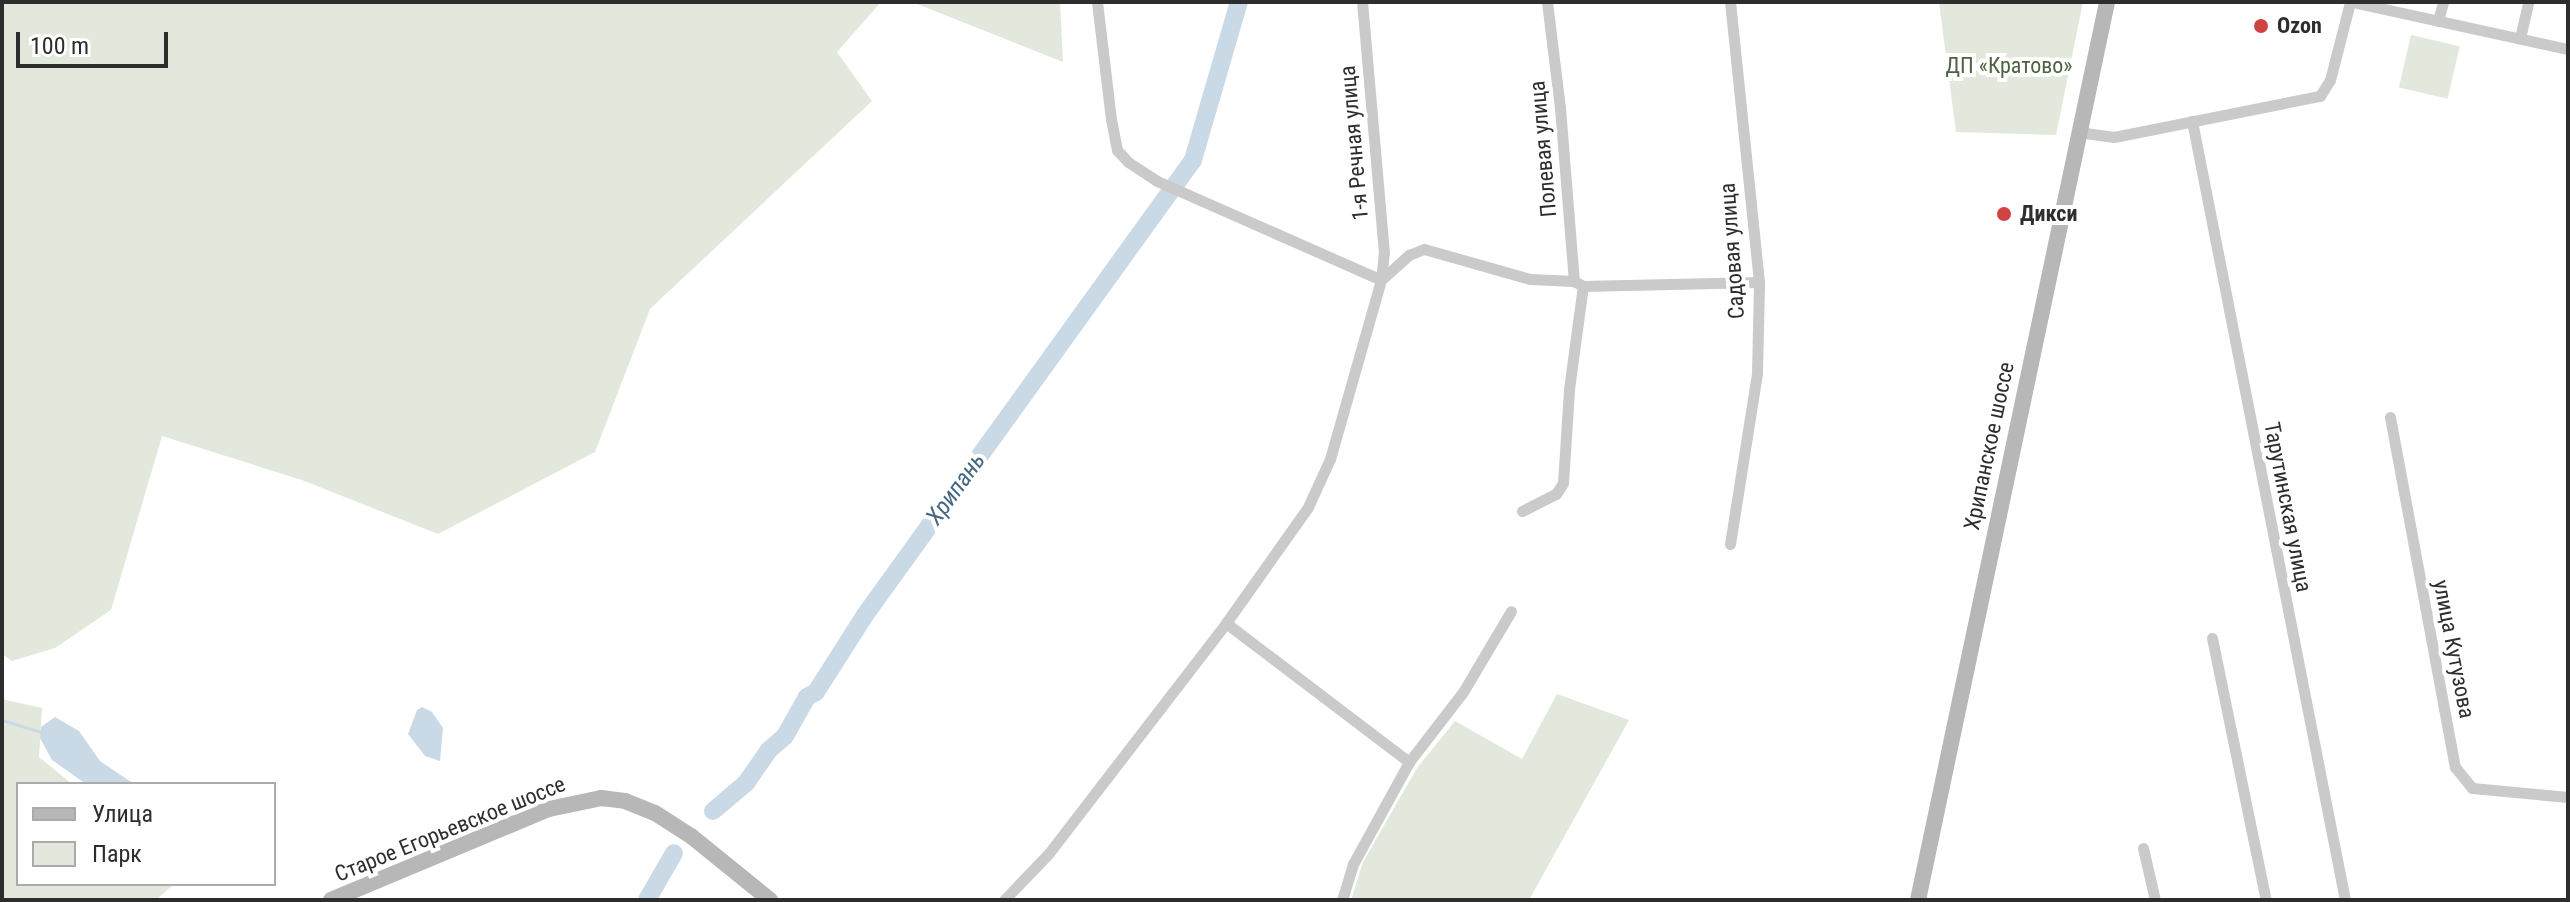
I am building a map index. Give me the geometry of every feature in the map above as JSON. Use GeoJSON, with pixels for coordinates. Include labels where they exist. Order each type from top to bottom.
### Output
{"type":"FeatureCollection","features":[{"type":"Feature","properties":{"kind":"main road","name":"Хрипанское шоссе"},"geometry":{"type":"LineString","coordinates":[[1918,900],[2107,2]]}},
{"type":"Feature","properties":{"kind":"main road","name":"Старое Егорьевское шоссе"},"geometry":{"type":"LineString","coordinates":[[331,900],[549,809],[601,798],[625,801],[655,813],[691,836],[769,900]]}},
{"type":"Feature","properties":{"kind":"street"},"geometry":{"type":"LineString","coordinates":[[1097,2],[1117,150],[1138,171],[1381,280],[1409,255],[1424,249],[1530,279],[1579,284],[1759,282]]}},
{"type":"Feature","properties":{"kind":"street","name":"1-я Речная улица"},"geometry":{"type":"LineString","coordinates":[[1004,900],[1049,853],[1226,623],[1308,507],[1330,459],[1381,280],[1384,253],[1379,168],[1362,2]]}},
{"type":"Feature","properties":{"kind":"street","name":"Полевая улица"},"geometry":{"type":"LineString","coordinates":[[1522,511],[1556,494],[1563,483],[1579,284],[1547,2]]}},
{"type":"Feature","properties":{"kind":"street","name":"Садовая улица"},"geometry":{"type":"LineString","coordinates":[[1730,2],[1759,282],[1757,373],[1730,544]]}},
{"type":"Feature","properties":{"kind":"street"},"geometry":{"type":"LineString","coordinates":[[2078,132],[2114,137],[2320,96],[2330,80],[2351,2],[2568,49]]}},
{"type":"Feature","properties":{"kind":"street"},"geometry":{"type":"LineString","coordinates":[[2438,21],[2443,2]]}},
{"type":"Feature","properties":{"kind":"street"},"geometry":{"type":"LineString","coordinates":[[2520,38],[2528,2]]}},
{"type":"Feature","properties":{"kind":"street","name":"Тарутинская улица"},"geometry":{"type":"LineString","coordinates":[[2192,121],[2345,900]]}},
{"type":"Feature","properties":{"kind":"street","name":"улица Кутузова"},"geometry":{"type":"LineString","coordinates":[[2390,417],[2455,767],[2472,788],[2568,797]]}},
{"type":"Feature","properties":{"kind":"street"},"geometry":{"type":"LineString","coordinates":[[1342,900],[1353,864],[1409,762],[1463,692],[1511,611]]}},
{"type":"Feature","properties":{"kind":"street"},"geometry":{"type":"LineString","coordinates":[[1226,623],[1409,762]]}},
{"type":"Feature","properties":{"kind":"street"},"geometry":{"type":"LineString","coordinates":[[2212,638],[2266,900]]}},
{"type":"Feature","properties":{"kind":"street"},"geometry":{"type":"LineString","coordinates":[[2143,848],[2155,900]]}},
{"type":"Feature","properties":{"kind":"green space"},"geometry":{"type":"Polygon","coordinates":[[[2,2],[881,2],[837,52],[872,101],[650,309],[595,452],[438,534],[302,480],[162,436],[111,610],[55,648],[12,661],[2,654],[2,2]]]}},
{"type":"Feature","properties":{"kind":"green space"},"geometry":{"type":"Polygon","coordinates":[[[912,2],[1060,2],[1063,62],[912,2]]]}},
{"type":"Feature","properties":{"kind":"green space","name":"ДП «Кратово»"},"geometry":{"type":"Polygon","coordinates":[[[1939,2],[2083,2],[2056,135],[1956,132],[1939,2]]]}},
{"type":"Feature","properties":{"kind":"green space"},"geometry":{"type":"Polygon","coordinates":[[[2411,35],[2460,46],[2448,99],[2399,88],[2411,35]]]}},
{"type":"Feature","properties":{"kind":"green space"},"geometry":{"type":"Polygon","coordinates":[[[1557,694],[1629,720],[1529,900],[1351,900],[1363,862],[1417,768],[1455,721],[1522,759],[1557,694]]]}},
{"type":"Feature","properties":{"kind":"green space"},"geometry":{"type":"Polygon","coordinates":[[[2,699],[42,708],[39,757],[70,782],[16,782],[16,886],[172,886],[156,900],[2,900],[2,699]]]}},
{"type":"Feature","properties":{"kind":"water"},"geometry":{"type":"Polygon","coordinates":[[[422,707],[432,712],[443,728],[440,761],[425,756],[408,734],[417,710],[422,707]]]}},
{"type":"Feature","properties":{"kind":"water"},"geometry":{"type":"Polygon","coordinates":[[[55,717],[79,731],[100,761],[131,782],[83,782],[52,760],[40,738],[41,727],[55,717]]]}},
{"type":"Feature","properties":{"kind":"waterway","name":"Хрипань"},"geometry":{"type":"LineString","coordinates":[[713,811],[746,783],[769,750],[785,736],[807,697],[816,692],[865,615],[1193,160],[1239,2]]}},
{"type":"Feature","properties":{"kind":"waterway"},"geometry":{"type":"LineString","coordinates":[[2,720],[41,732]]}},
{"type":"Feature","properties":{"kind":"waterway","name":"Хрипань"},"geometry":{"type":"LineString","coordinates":[[647,900],[674,853]]}},
{"type":"Feature","properties":{"kind":"place","name":"Ozon"},"geometry":{"type":"Point","coordinates":[2261,26]}},
{"type":"Feature","properties":{"kind":"place","name":"Дикси"},"geometry":{"type":"Point","coordinates":[2004,214]}}]}
